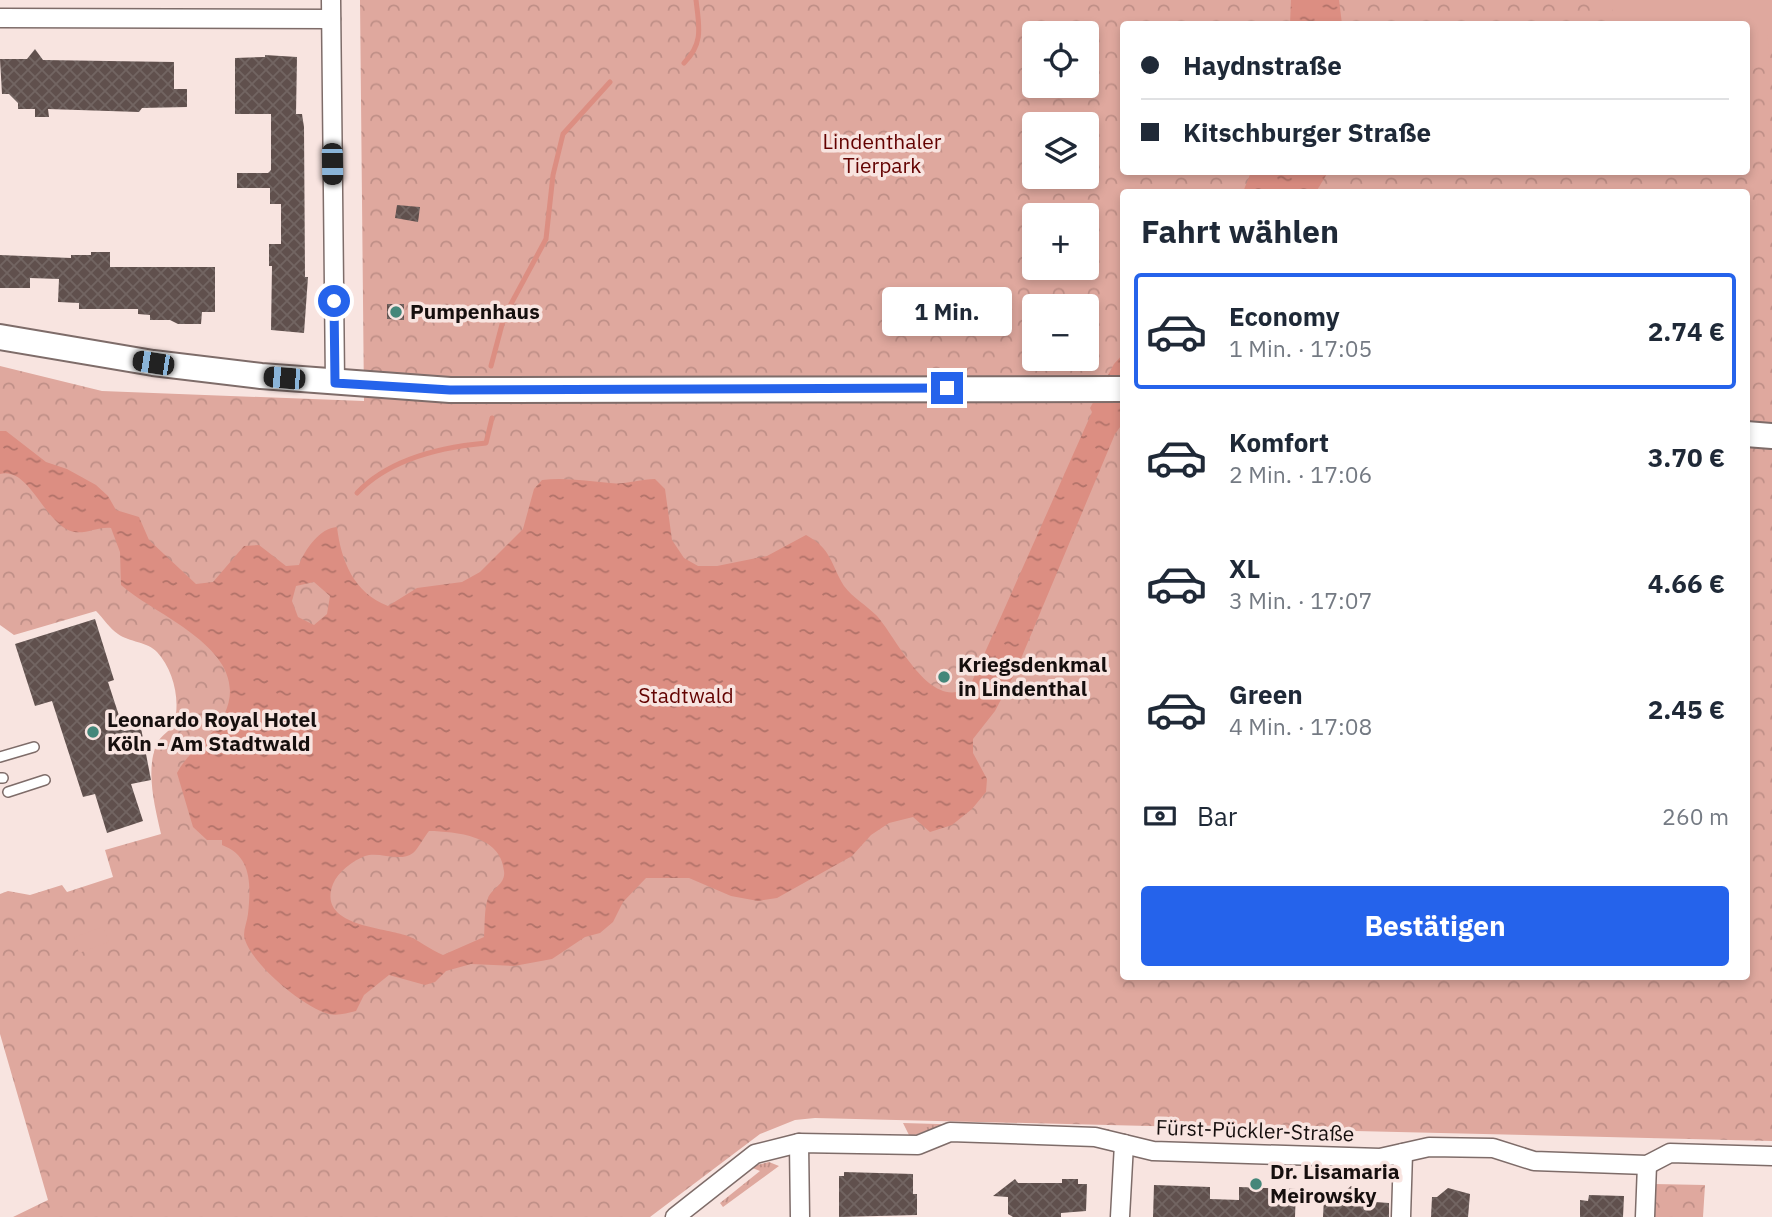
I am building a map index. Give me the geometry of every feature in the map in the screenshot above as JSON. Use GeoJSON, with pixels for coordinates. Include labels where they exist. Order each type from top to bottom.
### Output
{"type":"FeatureCollection","features":[{"type":"Feature","properties":{"kind":"street"},"geometry":{"type":"LineString","coordinates":[[331,0],[335,383]]}},
{"type":"Feature","properties":{"kind":"street"},"geometry":{"type":"LineString","coordinates":[[0,18],[331,19]]}},
{"type":"Feature","properties":{"kind":"street"},"geometry":{"type":"LineString","coordinates":[[0,337],[153,363],[335,383],[450,390],[1120,389]]}},
{"type":"Feature","properties":{"kind":"street"},"geometry":{"type":"LineString","coordinates":[[1750,434],[1772,436]]}},
{"type":"Feature","properties":{"kind":"street","name":"Fürst-Pückler-Straße"},"geometry":{"type":"LineString","coordinates":[[675,1217],[755,1154],[799,1143],[918,1145],[950,1132],[1095,1137],[1166,1152],[1380,1158],[1429,1147],[1493,1148],[1534,1161],[1647,1165],[1670,1153],[1772,1156]]}},
{"type":"Feature","properties":{"kind":"street"},"geometry":{"type":"LineString","coordinates":[[799,1143],[800,1217]]}},
{"type":"Feature","properties":{"kind":"street"},"geometry":{"type":"LineString","coordinates":[[1120,1217],[1124,1144]]}},
{"type":"Feature","properties":{"kind":"street"},"geometry":{"type":"LineString","coordinates":[[1401,1217],[1403,1153]]}},
{"type":"Feature","properties":{"kind":"street"},"geometry":{"type":"LineString","coordinates":[[1645,1217],[1647,1165]]}},
{"type":"Feature","properties":{"kind":"lane"},"geometry":{"type":"LineString","coordinates":[[0,757],[34,747]]}},
{"type":"Feature","properties":{"kind":"lane"},"geometry":{"type":"LineString","coordinates":[[8,792],[45,780]]}},
{"type":"Feature","properties":{"kind":"green space","name":"Stadtwald"},"geometry":{"type":"Polygon","coordinates":[[[360,0],[1772,0],[1772,1141],[815,1118],[795,1120],[760,1134],[650,1217],[13,1217],[48,1200],[0,1034],[0,894],[8,891],[30,895],[62,885],[67,892],[113,877],[105,850],[161,834],[152,788],[153,754],[157,743],[174,723],[177,705],[171,676],[157,652],[118,634],[96,611],[14,635],[0,625],[0,366],[102,391],[364,401],[360,0]]]}},
{"type":"Feature","properties":{"kind":"green space"},"geometry":{"type":"Polygon","coordinates":[[[1611,0],[1772,0],[1772,33],[1767,34],[1771,65],[1750,68],[1750,21],[1614,21],[1611,0]]]}},
{"type":"Feature","properties":{"kind":"green space"},"geometry":{"type":"Polygon","coordinates":[[[103,927],[109,942],[79,953],[74,937],[103,927]]]}},
{"type":"Feature","properties":{"kind":"green space"},"geometry":{"type":"Polygon","coordinates":[[[903,1123],[1109,1131],[936,1127],[910,1137],[903,1123]]]}},
{"type":"Feature","properties":{"kind":"green space"},"geometry":{"type":"Polygon","coordinates":[[[769,1162],[779,1166],[723,1207],[720,1203],[760,1171],[750,1167],[769,1162]]]}},
{"type":"Feature","properties":{"kind":"green space"},"geometry":{"type":"Polygon","coordinates":[[[1654,1184],[1705,1185],[1703,1217],[1653,1217],[1654,1184]]]}},
{"type":"Feature","properties":{"kind":"water"},"geometry":{"type":"Polygon","coordinates":[[[1291,0],[1339,0],[1342,21],[1290,21],[1291,0]]]}},
{"type":"Feature","properties":{"kind":"water"},"geometry":{"type":"Polygon","coordinates":[[[1250,175],[1326,175],[1318,189],[1244,189],[1250,175]]]}},
{"type":"Feature","properties":{"kind":"water"},"geometry":{"type":"Polygon","coordinates":[[[1120,357],[1120,427],[1015,673],[995,711],[973,739],[973,753],[987,779],[986,792],[972,809],[952,825],[930,832],[913,817],[889,823],[871,835],[852,856],[777,898],[758,901],[731,896],[689,878],[646,878],[623,902],[613,922],[600,933],[585,937],[552,959],[514,966],[471,964],[446,971],[435,982],[425,985],[389,975],[364,995],[356,1011],[339,1014],[329,1014],[306,1003],[280,984],[258,961],[244,937],[249,882],[244,864],[239,856],[222,845],[222,840],[207,840],[193,827],[177,773],[187,758],[214,731],[224,715],[230,692],[226,672],[215,654],[178,623],[121,585],[120,552],[111,528],[79,532],[68,530],[50,515],[19,478],[0,474],[0,431],[6,431],[46,462],[67,469],[96,485],[108,496],[116,510],[139,517],[149,540],[196,584],[213,582],[244,546],[259,545],[286,566],[299,565],[314,540],[325,531],[337,527],[342,552],[351,574],[366,593],[388,606],[417,588],[462,582],[480,572],[523,529],[534,489],[542,480],[615,483],[655,479],[665,489],[672,540],[684,558],[698,566],[717,566],[767,556],[806,535],[826,551],[844,586],[876,615],[916,670],[941,690],[955,692],[970,686],[1092,412],[1090,408],[1120,357]],[[314,582],[296,586],[292,601],[298,617],[314,625],[327,614],[330,596],[314,582]],[[429,831],[415,851],[408,856],[371,855],[350,864],[333,884],[330,898],[334,908],[354,922],[410,937],[443,955],[484,937],[488,898],[501,883],[504,875],[501,859],[486,843],[452,833],[429,831]]]}},
{"type":"Feature","properties":{"kind":"building"},"geometry":{"type":"Polygon","coordinates":[[[35,49],[43,60],[174,62],[174,89],[187,89],[187,107],[142,108],[139,112],[48,109],[49,117],[35,117],[35,109],[18,109],[18,103],[9,94],[2,94],[0,59],[27,59],[35,49]]]}},
{"type":"Feature","properties":{"kind":"building"},"geometry":{"type":"Polygon","coordinates":[[[265,55],[297,57],[296,114],[302,114],[304,127],[305,277],[308,277],[304,333],[271,330],[272,266],[269,266],[269,244],[281,244],[281,204],[270,204],[270,188],[237,188],[237,173],[268,173],[271,170],[271,114],[235,114],[235,58],[265,55]]]}},
{"type":"Feature","properties":{"kind":"building"},"geometry":{"type":"Polygon","coordinates":[[[397,205],[420,207],[418,222],[395,218],[397,205]]]}},
{"type":"Feature","properties":{"kind":"building"},"geometry":{"type":"Polygon","coordinates":[[[91,252],[110,252],[110,267],[215,267],[215,312],[202,312],[201,324],[178,324],[170,320],[150,320],[150,315],[138,314],[138,309],[79,309],[79,303],[58,302],[59,279],[30,278],[30,288],[0,288],[0,255],[71,258],[71,255],[91,255],[91,252]]]}},
{"type":"Feature","properties":{"kind":"building","name":"Pumpenhaus"},"geometry":{"type":"Polygon","coordinates":[[[387,304],[404,304],[404,320],[387,319],[387,304]]]}},
{"type":"Feature","properties":{"kind":"building","name":"Leonardo Royal Hotel Köln - Am Stadtwald"},"geometry":{"type":"Polygon","coordinates":[[[95,619],[114,680],[108,682],[124,731],[141,728],[151,780],[131,784],[143,821],[107,833],[95,794],[83,797],[52,701],[35,706],[15,644],[95,619]]]}},
{"type":"Feature","properties":{"kind":"building"},"geometry":{"type":"Polygon","coordinates":[[[844,1172],[913,1174],[917,1215],[839,1217],[839,1176],[844,1176],[844,1172]]]}},
{"type":"Feature","properties":{"kind":"building"},"geometry":{"type":"Polygon","coordinates":[[[1015,1179],[1018,1183],[1062,1183],[1062,1179],[1078,1179],[1078,1184],[1087,1184],[1086,1211],[1061,1213],[1061,1217],[1013,1217],[1008,1214],[1008,1197],[993,1196],[1015,1179]]]}},
{"type":"Feature","properties":{"kind":"building"},"geometry":{"type":"Polygon","coordinates":[[[1154,1185],[1210,1187],[1210,1199],[1239,1200],[1239,1187],[1296,1189],[1295,1217],[1153,1217],[1154,1185]]]}},
{"type":"Feature","properties":{"kind":"building"},"geometry":{"type":"Polygon","coordinates":[[[1351,1186],[1356,1186],[1365,1193],[1375,1194],[1375,1202],[1389,1203],[1389,1217],[1323,1217],[1324,1198],[1331,1198],[1332,1192],[1343,1193],[1351,1186]]]}},
{"type":"Feature","properties":{"kind":"building"},"geometry":{"type":"Polygon","coordinates":[[[1448,1188],[1470,1194],[1468,1217],[1431,1217],[1432,1197],[1437,1197],[1448,1188]]]}},
{"type":"Feature","properties":{"kind":"building"},"geometry":{"type":"Polygon","coordinates":[[[1589,1195],[1624,1196],[1623,1217],[1580,1217],[1580,1200],[1588,1201],[1589,1195]]]}},
{"type":"Feature","properties":{"kind":"waterway"},"geometry":{"type":"LineString","coordinates":[[684,63],[695,48],[699,34],[696,0]]}},
{"type":"Feature","properties":{"kind":"waterway"},"geometry":{"type":"LineString","coordinates":[[491,366],[504,317],[546,239],[553,175],[563,134],[610,82]]}},
{"type":"Feature","properties":{"kind":"waterway"},"geometry":{"type":"LineString","coordinates":[[357,493],[384,471],[400,463],[434,452],[486,443],[492,418]]}},
{"type":"Feature","properties":{"kind":"place","name":"Pumpenhaus"},"geometry":{"type":"Point","coordinates":[396,312]}},
{"type":"Feature","properties":{"kind":"place","name":"Kriegsdenkmal in Lindenthal"},"geometry":{"type":"Point","coordinates":[944,677]}},
{"type":"Feature","properties":{"kind":"place","name":"Leonardo Royal Hotel Köln - Am Stadtwald"},"geometry":{"type":"Point","coordinates":[93,732]}},
{"type":"Feature","properties":{"kind":"place","name":"Dr. Lisamaria Meirowsky"},"geometry":{"type":"Point","coordinates":[1256,1184]}},
{"type":"Feature","properties":{"kind":"route"},"geometry":{"type":"LineString","coordinates":[[334,301],[335,383],[450,390],[947,388]]}},
{"type":"Feature","properties":{"kind":"park label","name":"Lindenthaler Tierpark"},"geometry":{"type":"Point","coordinates":[882,154]}}]}
